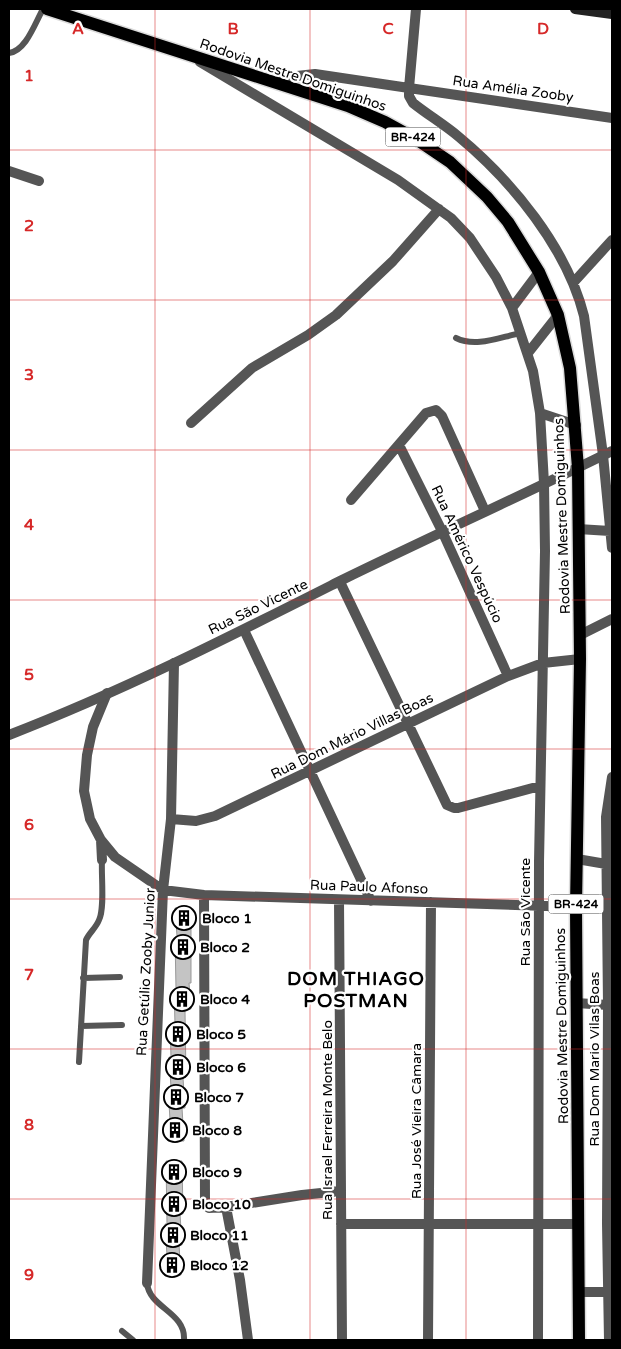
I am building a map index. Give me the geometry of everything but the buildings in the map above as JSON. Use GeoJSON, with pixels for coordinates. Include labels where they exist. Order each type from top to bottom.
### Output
{"type":"FeatureCollection","features":[{"type":"Feature","properties":{"kind":"main road","name":"Rodovia Mestre Domiguinhos"},"geometry":{"type":"LineString","coordinates":[[45,9],[348,106],[385,122],[416,139],[450,162],[487,197],[508,222],[538,272],[558,315],[570,368],[578,468],[580,660],[576,1003],[579,1340]]}},
{"type":"Feature","properties":{"kind":"main road"},"geometry":{"type":"LineString","coordinates":[[575,9],[612,14]]}},
{"type":"Feature","properties":{"kind":"street"},"geometry":{"type":"LineString","coordinates":[[416,9],[409,88],[409,96],[413,103],[458,136],[497,171],[533,216],[558,252],[574,283],[584,316],[607,453],[612,548]]}},
{"type":"Feature","properties":{"kind":"street"},"geometry":{"type":"LineString","coordinates":[[188,55],[398,180],[451,218],[470,238],[496,277],[512,308],[528,353],[540,412],[544,483]]}},
{"type":"Feature","properties":{"kind":"street","name":"Rua Amélia Zooby"},"geometry":{"type":"LineString","coordinates":[[274,82],[288,76],[315,74],[612,118]]}},
{"type":"Feature","properties":{"kind":"street"},"geometry":{"type":"LineString","coordinates":[[9,171],[39,181]]}},
{"type":"Feature","properties":{"kind":"street"},"geometry":{"type":"LineString","coordinates":[[191,422],[252,368],[308,335],[336,315],[393,262],[439,209]]}},
{"type":"Feature","properties":{"kind":"street"},"geometry":{"type":"LineString","coordinates":[[574,283],[612,240]]}},
{"type":"Feature","properties":{"kind":"street"},"geometry":{"type":"LineString","coordinates":[[512,308],[538,272]]}},
{"type":"Feature","properties":{"kind":"street"},"geometry":{"type":"LineString","coordinates":[[528,353],[558,315]]}},
{"type":"Feature","properties":{"kind":"street"},"geometry":{"type":"LineString","coordinates":[[351,500],[426,413],[432,410],[440,412],[485,511]]}},
{"type":"Feature","properties":{"kind":"street"},"geometry":{"type":"LineString","coordinates":[[540,412],[576,426]]}},
{"type":"Feature","properties":{"kind":"street","name":"Rua Américo Vespúcio"},"geometry":{"type":"LineString","coordinates":[[399,445],[442,531],[508,676]]}},
{"type":"Feature","properties":{"kind":"street","name":"Rua São Vicente"},"geometry":{"type":"LineString","coordinates":[[9,735],[107,694],[244,630],[442,531],[607,453]]}},
{"type":"Feature","properties":{"kind":"street","name":"Rua São Vicente"},"geometry":{"type":"LineString","coordinates":[[538,1340],[539,905],[544,483]]}},
{"type":"Feature","properties":{"kind":"street"},"geometry":{"type":"LineString","coordinates":[[578,529],[610,531]]}},
{"type":"Feature","properties":{"kind":"street"},"geometry":{"type":"LineString","coordinates":[[340,582],[447,805],[458,808],[540,786]]}},
{"type":"Feature","properties":{"kind":"street"},"geometry":{"type":"LineString","coordinates":[[580,635],[612,619]]}},
{"type":"Feature","properties":{"kind":"street"},"geometry":{"type":"LineString","coordinates":[[244,630],[371,901]]}},
{"type":"Feature","properties":{"kind":"street","name":"Rua Dom Mário Villas Boas"},"geometry":{"type":"LineString","coordinates":[[171,819],[196,820],[215,816],[508,676],[543,663],[580,660]]}},
{"type":"Feature","properties":{"kind":"street","name":"Rua Getúlio Zooby Junior"},"geometry":{"type":"LineString","coordinates":[[147,1283],[163,890],[171,819],[174,663]]}},
{"type":"Feature","properties":{"kind":"street"},"geometry":{"type":"LineString","coordinates":[[107,694],[93,728],[87,755],[84,790],[90,819],[101,840],[115,857],[163,890]]}},
{"type":"Feature","properties":{"kind":"street","name":"Rua Dom Mario Vilas Boas"},"geometry":{"type":"LineString","coordinates":[[610,1336],[608,1292],[610,1224],[609,895],[606,864],[612,777]]}},
{"type":"Feature","properties":{"kind":"street"},"geometry":{"type":"LineString","coordinates":[[101,840],[102,860]]}},
{"type":"Feature","properties":{"kind":"street"},"geometry":{"type":"LineString","coordinates":[[577,859],[606,864]]}},
{"type":"Feature","properties":{"kind":"street","name":"Rua Paulo Afonso"},"geometry":{"type":"LineString","coordinates":[[163,890],[204,895],[576,907]]}},
{"type":"Feature","properties":{"kind":"street"},"geometry":{"type":"LineString","coordinates":[[204,895],[205,1205],[208,1208],[226,1207],[340,1191]]}},
{"type":"Feature","properties":{"kind":"street","name":"Rua Israel Ferreira Monte Belo"},"geometry":{"type":"LineString","coordinates":[[339,900],[342,1340]]}},
{"type":"Feature","properties":{"kind":"street","name":"Rua José Vieira Câmara"},"geometry":{"type":"LineString","coordinates":[[428,1340],[431,902]]}},
{"type":"Feature","properties":{"kind":"street"},"geometry":{"type":"LineString","coordinates":[[576,1003],[608,1005]]}},
{"type":"Feature","properties":{"kind":"street"},"geometry":{"type":"LineString","coordinates":[[226,1207],[240,1280],[248,1340]]}},
{"type":"Feature","properties":{"kind":"street"},"geometry":{"type":"LineString","coordinates":[[341,1224],[578,1224]]}},
{"type":"Feature","properties":{"kind":"street"},"geometry":{"type":"LineString","coordinates":[[578,1292],[608,1292]]}},
{"type":"Feature","properties":{"kind":"lane"},"geometry":{"type":"LineString","coordinates":[[9,54],[14,53],[23,45],[45,9]]}},
{"type":"Feature","properties":{"kind":"lane"},"geometry":{"type":"LineString","coordinates":[[456,338],[465,343],[474,343],[521,333]]}},
{"type":"Feature","properties":{"kind":"lane"},"geometry":{"type":"LineString","coordinates":[[79,1062],[86,940],[98,923],[101,914],[102,860]]}},
{"type":"Feature","properties":{"kind":"lane"},"geometry":{"type":"LineString","coordinates":[[83,978],[120,978]]}},
{"type":"Feature","properties":{"kind":"lane"},"geometry":{"type":"LineString","coordinates":[[81,1026],[122,1025]]}},
{"type":"Feature","properties":{"kind":"lane"},"geometry":{"type":"LineString","coordinates":[[147,1283],[150,1295],[176,1316],[181,1325],[184,1340]]}},
{"type":"Feature","properties":{"kind":"lane"},"geometry":{"type":"LineString","coordinates":[[122,1331],[133,1340]]}},
{"type":"Feature","properties":{"kind":"place","name":"Bloco 1"},"geometry":{"type":"Point","coordinates":[184,918]}},
{"type":"Feature","properties":{"kind":"place","name":"Bloco 2"},"geometry":{"type":"Point","coordinates":[183,947]}},
{"type":"Feature","properties":{"kind":"place","name":"Bloco 4"},"geometry":{"type":"Point","coordinates":[182,999]}},
{"type":"Feature","properties":{"kind":"place","name":"Bloco 5"},"geometry":{"type":"Point","coordinates":[178,1034]}},
{"type":"Feature","properties":{"kind":"place","name":"Bloco 6"},"geometry":{"type":"Point","coordinates":[178,1067]}},
{"type":"Feature","properties":{"kind":"place","name":"Bloco 7"},"geometry":{"type":"Point","coordinates":[176,1097]}},
{"type":"Feature","properties":{"kind":"place","name":"Bloco 8"},"geometry":{"type":"Point","coordinates":[175,1130]}},
{"type":"Feature","properties":{"kind":"place","name":"Bloco 9"},"geometry":{"type":"Point","coordinates":[174,1172]}},
{"type":"Feature","properties":{"kind":"place","name":"Bloco 10"},"geometry":{"type":"Point","coordinates":[174,1204]}},
{"type":"Feature","properties":{"kind":"place","name":"Bloco 11"},"geometry":{"type":"Point","coordinates":[173,1235]}},
{"type":"Feature","properties":{"kind":"place","name":"Bloco 12"},"geometry":{"type":"Point","coordinates":[172,1265]}},
{"type":"Feature","properties":{"kind":"district","name":"DOM THIAGO POSTMAN"},"geometry":{"type":"Point","coordinates":[356,990]}}]}
